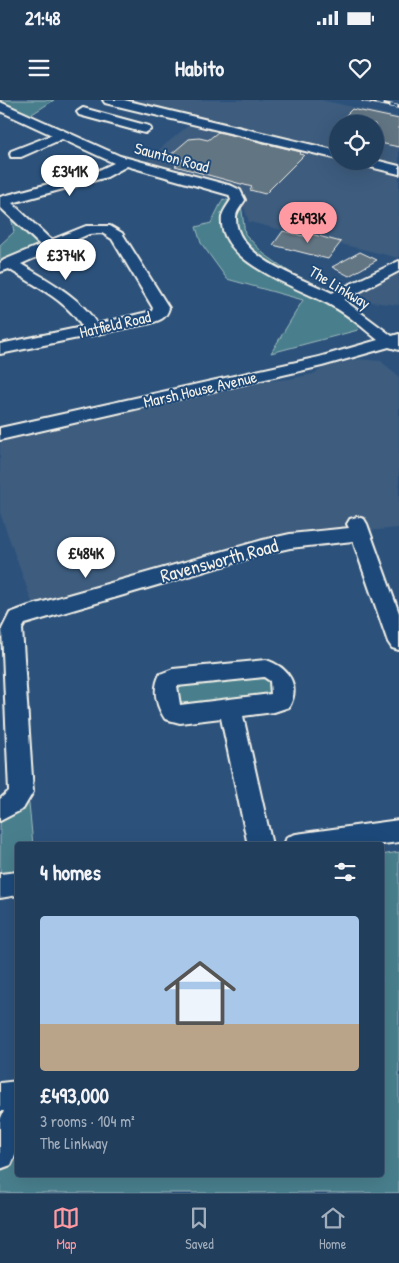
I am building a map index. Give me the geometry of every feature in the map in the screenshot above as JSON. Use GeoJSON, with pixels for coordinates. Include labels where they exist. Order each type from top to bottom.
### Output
{"type":"FeatureCollection","features":[{"type":"Feature","properties":{"kind":"street"},"geometry":{"type":"LineString","coordinates":[[109,100],[329,153]]}},
{"type":"Feature","properties":{"kind":"street","name":"Saunton Road"},"geometry":{"type":"LineString","coordinates":[[0,106],[109,157],[227,189]]}},
{"type":"Feature","properties":{"kind":"street"},"geometry":{"type":"LineString","coordinates":[[83,112],[145,128]]}},
{"type":"Feature","properties":{"kind":"street"},"geometry":{"type":"LineString","coordinates":[[134,137],[165,113]]}},
{"type":"Feature","properties":{"kind":"street"},"geometry":{"type":"LineString","coordinates":[[14,155],[62,135]]}},
{"type":"Feature","properties":{"kind":"street"},"geometry":{"type":"LineString","coordinates":[[1,201],[102,174],[125,162]]}},
{"type":"Feature","properties":{"kind":"street"},"geometry":{"type":"LineString","coordinates":[[384,166],[399,170]]}},
{"type":"Feature","properties":{"kind":"street","name":"The Linkway"},"geometry":{"type":"LineString","coordinates":[[227,189],[235,193],[238,200],[229,215],[229,227],[234,240],[240,248],[263,265],[333,300],[391,339]]}},
{"type":"Feature","properties":{"kind":"street"},"geometry":{"type":"LineString","coordinates":[[1,201],[49,246]]}},
{"type":"Feature","properties":{"kind":"street","name":"Hatfield Road"},"geometry":{"type":"LineString","coordinates":[[1,347],[155,316],[160,311],[160,306],[117,236],[100,228],[86,230],[5,265]]}},
{"type":"Feature","properties":{"kind":"street"},"geometry":{"type":"LineString","coordinates":[[5,265],[68,300],[82,313],[92,330]]}},
{"type":"Feature","properties":{"kind":"street"},"geometry":{"type":"LineString","coordinates":[[333,300],[399,265]]}},
{"type":"Feature","properties":{"kind":"street","name":"Marsh House Avenue"},"geometry":{"type":"LineString","coordinates":[[0,434],[322,361],[391,339],[399,324]]}},
{"type":"Feature","properties":{"kind":"street"},"geometry":{"type":"LineString","coordinates":[[391,339],[392,352],[399,360]]}},
{"type":"Feature","properties":{"kind":"street","name":"Marsh House Avenue"},"geometry":{"type":"LineString","coordinates":[[0,420],[321,347],[391,339]]}},
{"type":"Feature","properties":{"kind":"street","name":"Ravensworth Road"},"geometry":{"type":"LineString","coordinates":[[0,811],[14,802],[21,792],[12,628],[17,619],[263,547],[358,529],[399,642]]}},
{"type":"Feature","properties":{"kind":"street"},"geometry":{"type":"LineString","coordinates":[[266,668],[274,670],[279,675],[283,694],[281,701],[230,708],[180,714],[173,713],[169,707],[166,685],[168,680],[266,668]]}},
{"type":"Feature","properties":{"kind":"street"},"geometry":{"type":"LineString","coordinates":[[230,708],[259,842]]}},
{"type":"Feature","properties":{"kind":"street"},"geometry":{"type":"LineString","coordinates":[[318,842],[399,831]]}},
{"type":"Feature","properties":{"kind":"street"},"geometry":{"type":"LineString","coordinates":[[0,886],[15,884]]}},
{"type":"Feature","properties":{"kind":"street"},"geometry":{"type":"LineString","coordinates":[[0,1097],[15,1095]]}},
{"type":"Feature","properties":{"kind":"street"},"geometry":{"type":"LineString","coordinates":[[0,1154],[15,1121]]}},
{"type":"Feature","properties":{"kind":"shaded area"},"geometry":{"type":"Polygon","coordinates":[[[113,100],[321,100],[399,117],[399,258],[249,222],[238,189],[143,163],[196,119],[113,100]]]}},
{"type":"Feature","properties":{"kind":"shaded area"},"geometry":{"type":"Polygon","coordinates":[[[399,268],[399,305],[360,301],[350,294],[399,268]]]}},
{"type":"Feature","properties":{"kind":"shaded area"},"geometry":{"type":"Polygon","coordinates":[[[358,359],[381,361],[399,377],[399,528],[280,539],[33,605],[0,513],[0,442],[256,382],[289,379],[313,374],[324,368],[358,359]]]}},
{"type":"Feature","properties":{"kind":"green space"},"geometry":{"type":"Polygon","coordinates":[[[0,100],[54,100],[29,116],[0,103],[0,100]]]}},
{"type":"Feature","properties":{"kind":"green space"},"geometry":{"type":"Polygon","coordinates":[[[223,199],[241,204],[245,234],[264,254],[335,304],[357,322],[358,330],[271,353],[303,300],[227,279],[201,243],[196,227],[211,223],[223,199]]]}},
{"type":"Feature","properties":{"kind":"green space"},"geometry":{"type":"Polygon","coordinates":[[[10,211],[42,245],[0,265],[0,245],[14,232],[10,211]]]}},
{"type":"Feature","properties":{"kind":"green space"},"geometry":{"type":"Polygon","coordinates":[[[274,669],[278,702],[173,713],[168,680],[274,669]]]}},
{"type":"Feature","properties":{"kind":"green space"},"geometry":{"type":"Polygon","coordinates":[[[29,803],[33,842],[15,842],[15,877],[0,880],[0,808],[29,803]]]}},
{"type":"Feature","properties":{"kind":"green space"},"geometry":{"type":"Polygon","coordinates":[[[399,852],[399,1193],[0,1193],[0,1089],[15,1086],[15,1177],[384,1177],[384,854],[399,852]]]}},
{"type":"Feature","properties":{"kind":"building"},"geometry":{"type":"Polygon","coordinates":[[[352,109],[380,115],[346,115],[352,109]]]}},
{"type":"Feature","properties":{"kind":"building"},"geometry":{"type":"Polygon","coordinates":[[[384,116],[399,119],[399,147],[384,144],[384,116]]]}},
{"type":"Feature","properties":{"kind":"building"},"geometry":{"type":"Polygon","coordinates":[[[218,132],[301,152],[299,154],[304,155],[265,194],[250,190],[252,187],[175,166],[184,160],[169,156],[189,139],[199,138],[208,140],[218,132]]]}},
{"type":"Feature","properties":{"kind":"building"},"geometry":{"type":"Polygon","coordinates":[[[283,231],[308,237],[311,234],[341,242],[328,259],[273,245],[283,231]]]}},
{"type":"Feature","properties":{"kind":"building"},"geometry":{"type":"Polygon","coordinates":[[[360,252],[377,260],[349,276],[332,267],[360,252]]]}},
{"type":"Feature","properties":{"kind":"railway"},"geometry":{"type":"LineString","coordinates":[[363,100],[399,107]]}}]}
